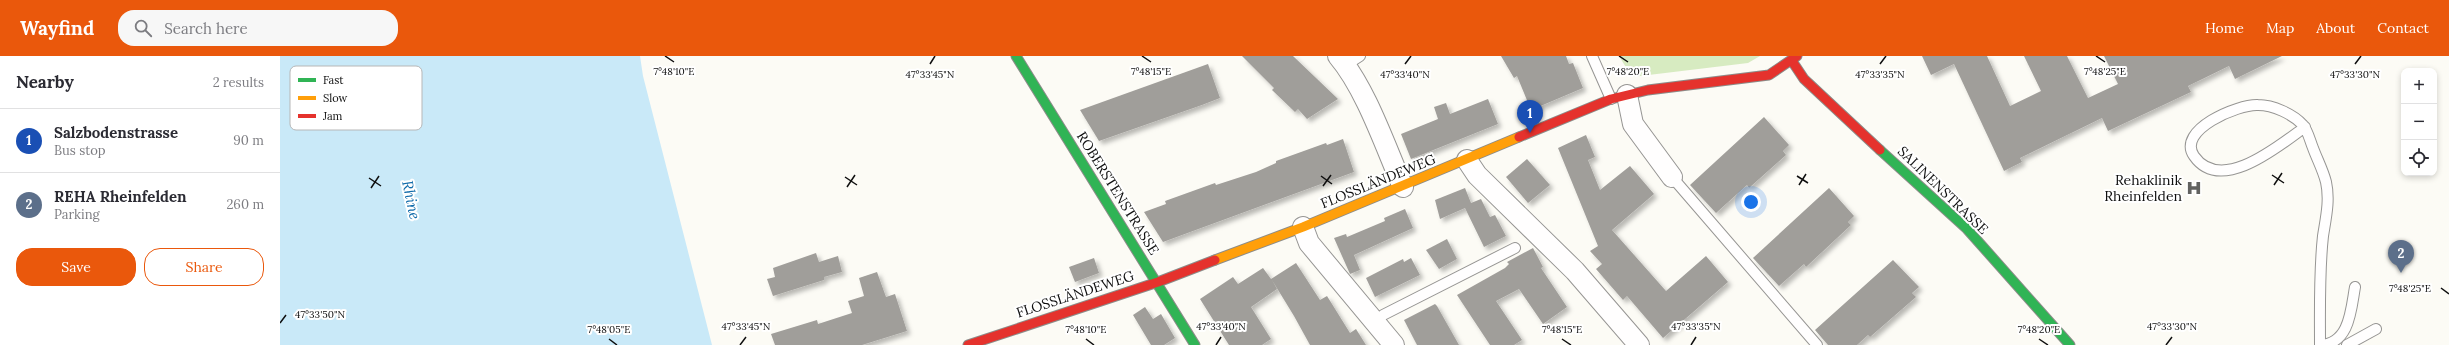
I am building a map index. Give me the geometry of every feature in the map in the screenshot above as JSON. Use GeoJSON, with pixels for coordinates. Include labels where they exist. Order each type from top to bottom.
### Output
{"type":"FeatureCollection","features":[{"type":"Feature","properties":{"kind":"street","name":"ROBERSTENSTRASSE"},"geometry":{"type":"LineString","coordinates":[[1016,56],[1158,282],[1195,345]]}},
{"type":"Feature","properties":{"kind":"street","name":"FLOSSLÄNDEWEG"},"geometry":{"type":"LineString","coordinates":[[968,345],[1158,282],[1303,227],[1619,97],[1648,90],[1769,75],[1794,58]]}},
{"type":"Feature","properties":{"kind":"street","name":"SALINENSTRASSE"},"geometry":{"type":"LineString","coordinates":[[1794,58],[1804,80],[1967,229],[2070,345]]}},
{"type":"Feature","properties":{"kind":"street"},"geometry":{"type":"LineString","coordinates":[[1348,59],[1403,186]]}},
{"type":"Feature","properties":{"kind":"street"},"geometry":{"type":"LineString","coordinates":[[1619,97],[1633,124],[1672,177]]}},
{"type":"Feature","properties":{"kind":"street"},"geometry":{"type":"LineString","coordinates":[[1467,160],[1477,175],[1575,271],[1638,345]]}},
{"type":"Feature","properties":{"kind":"street"},"geometry":{"type":"LineString","coordinates":[[1303,227],[1309,244],[1394,345]]}},
{"type":"Feature","properties":{"kind":"lane"},"geometry":{"type":"LineString","coordinates":[[1592,56],[1619,97]]}},
{"type":"Feature","properties":{"kind":"lane"},"geometry":{"type":"LineString","coordinates":[[2305,126],[2273,150],[2245,166],[2220,171],[2203,165],[2193,155],[2192,143],[2202,126],[2229,111],[2256,104],[2292,115],[2305,126],[2326,182],[2328,210],[2323,236],[2320,345],[2332,343],[2344,332],[2348,321],[2355,287]]}},
{"type":"Feature","properties":{"kind":"lane"},"geometry":{"type":"LineString","coordinates":[[1672,177],[1817,345]]}},
{"type":"Feature","properties":{"kind":"lane"},"geometry":{"type":"LineString","coordinates":[[1375,324],[1383,315],[1515,248]]}},
{"type":"Feature","properties":{"kind":"lane"},"geometry":{"type":"LineString","coordinates":[[2347,345],[2376,329]]}},
{"type":"Feature","properties":{"kind":"green space"},"geometry":{"type":"Polygon","coordinates":[[[1619,56],[1760,56],[1748,63],[1632,77],[1619,56]]]}},
{"type":"Feature","properties":{"kind":"water","name":"Rhine"},"geometry":{"type":"Polygon","coordinates":[[[280,56],[640,56],[643,76],[712,345],[280,345],[280,56]]]}},
{"type":"Feature","properties":{"kind":"building"},"geometry":{"type":"Polygon","coordinates":[[[1242,56],[1293,56],[1338,99],[1307,119],[1298,109],[1295,112],[1272,90],[1274,88],[1242,56]]]}},
{"type":"Feature","properties":{"kind":"building"},"geometry":{"type":"Polygon","coordinates":[[[1501,56],[1566,56],[1569,64],[1573,63],[1583,88],[1531,110],[1517,76],[1514,78],[1501,56]]]}},
{"type":"Feature","properties":{"kind":"building"},"geometry":{"type":"Polygon","coordinates":[[[1922,56],[1987,56],[2010,106],[2041,91],[2024,56],[2067,56],[2088,98],[2118,84],[2104,56],[2282,56],[2235,79],[2229,66],[2188,86],[2191,92],[2108,131],[2102,118],[2020,158],[2022,162],[2004,171],[1954,64],[1931,75],[1922,56]]]}},
{"type":"Feature","properties":{"kind":"building"},"geometry":{"type":"Polygon","coordinates":[[[1208,64],[1220,98],[1202,105],[1099,141],[1080,110],[1208,64]]]}},
{"type":"Feature","properties":{"kind":"building"},"geometry":{"type":"Polygon","coordinates":[[[1488,99],[1498,124],[1411,159],[1401,134],[1438,119],[1434,107],[1446,103],[1450,114],[1488,99]]]}},
{"type":"Feature","properties":{"kind":"building"},"geometry":{"type":"Polygon","coordinates":[[[1764,117],[1789,145],[1783,151],[1786,155],[1749,188],[1747,185],[1716,213],[1690,185],[1764,117]]]}},
{"type":"Feature","properties":{"kind":"building"},"geometry":{"type":"Polygon","coordinates":[[[1586,135],[1595,157],[1588,160],[1600,190],[1630,166],[1654,194],[1612,230],[1666,291],[1706,256],[1728,282],[1663,338],[1627,296],[1623,300],[1596,269],[1602,264],[1590,251],[1598,246],[1558,148],[1586,135]]]}},
{"type":"Feature","properties":{"kind":"building"},"geometry":{"type":"Polygon","coordinates":[[[1343,139],[1354,172],[1163,242],[1144,212],[1166,204],[1165,201],[1215,183],[1216,185],[1256,172],[1276,163],[1276,161],[1326,143],[1327,145],[1343,139]]]}},
{"type":"Feature","properties":{"kind":"building"},"geometry":{"type":"Polygon","coordinates":[[[1527,159],[1550,185],[1528,203],[1506,177],[1527,159]]]}},
{"type":"Feature","properties":{"kind":"building"},"geometry":{"type":"Polygon","coordinates":[[[1465,188],[1471,203],[1481,199],[1490,217],[1495,215],[1506,236],[1484,247],[1465,208],[1440,219],[1435,200],[1465,188]]]}},
{"type":"Feature","properties":{"kind":"building"},"geometry":{"type":"Polygon","coordinates":[[[1829,188],[1854,216],[1848,222],[1851,225],[1806,267],[1804,264],[1779,286],[1753,258],[1829,188]]]}},
{"type":"Feature","properties":{"kind":"building"},"geometry":{"type":"Polygon","coordinates":[[[1405,209],[1413,228],[1354,255],[1360,270],[1350,274],[1334,238],[1346,234],[1347,237],[1385,221],[1384,218],[1405,209]]]}},
{"type":"Feature","properties":{"kind":"building"},"geometry":{"type":"Polygon","coordinates":[[[1447,239],[1457,259],[1439,269],[1426,250],[1447,239]]]}},
{"type":"Feature","properties":{"kind":"building"},"geometry":{"type":"Polygon","coordinates":[[[1533,248],[1543,267],[1541,268],[1567,307],[1543,324],[1519,289],[1496,301],[1522,340],[1514,345],[1490,345],[1457,295],[1505,268],[1509,264],[1507,262],[1533,248]]]}},
{"type":"Feature","properties":{"kind":"building"},"geometry":{"type":"Polygon","coordinates":[[[816,253],[819,262],[838,256],[842,272],[824,277],[824,280],[773,296],[767,279],[775,277],[773,268],[816,253]]]}},
{"type":"Feature","properties":{"kind":"building"},"geometry":{"type":"Polygon","coordinates":[[[1094,258],[1099,273],[1075,282],[1069,267],[1094,258]]]}},
{"type":"Feature","properties":{"kind":"building"},"geometry":{"type":"Polygon","coordinates":[[[1411,258],[1420,275],[1375,297],[1366,278],[1403,259],[1404,262],[1411,258]]]}},
{"type":"Feature","properties":{"kind":"building"},"geometry":{"type":"Polygon","coordinates":[[[1893,260],[1919,287],[1912,293],[1916,297],[1870,337],[1868,335],[1857,345],[1828,345],[1815,330],[1893,260]]]}},
{"type":"Feature","properties":{"kind":"building"},"geometry":{"type":"Polygon","coordinates":[[[1296,263],[1320,300],[1327,296],[1350,333],[1356,329],[1366,345],[1310,345],[1272,280],[1277,289],[1251,307],[1271,339],[1262,345],[1229,345],[1200,299],[1233,277],[1238,284],[1263,268],[1271,279],[1296,263]]]}},
{"type":"Feature","properties":{"kind":"building"},"geometry":{"type":"Polygon","coordinates":[[[877,272],[886,297],[895,294],[907,331],[862,345],[775,345],[771,334],[817,320],[818,324],[852,313],[848,301],[864,296],[859,278],[877,272]]]}},
{"type":"Feature","properties":{"kind":"building"},"geometry":{"type":"Polygon","coordinates":[[[1435,304],[1459,345],[1417,345],[1404,320],[1435,304]]]}},
{"type":"Feature","properties":{"kind":"building"},"geometry":{"type":"Polygon","coordinates":[[[1145,307],[1153,319],[1161,314],[1175,338],[1164,345],[1151,345],[1133,315],[1145,307]]]}},
{"type":"Feature","properties":{"kind":"traffic: fast"},"geometry":{"type":"LineString","coordinates":[[1016,56],[1195,345]]}},
{"type":"Feature","properties":{"kind":"traffic: fast"},"geometry":{"type":"LineString","coordinates":[[1880,150],[1967,229],[2070,345]]}},
{"type":"Feature","properties":{"kind":"traffic: slow"},"geometry":{"type":"LineString","coordinates":[[1215,260],[1303,227],[1519,137]]}},
{"type":"Feature","properties":{"kind":"traffic: jam"},"geometry":{"type":"LineString","coordinates":[[1519,137],[1611,99],[1648,90],[1769,75],[1797,56]]}},
{"type":"Feature","properties":{"kind":"traffic: jam"},"geometry":{"type":"LineString","coordinates":[[1792,61],[1804,79],[1880,150]]}},
{"type":"Feature","properties":{"kind":"traffic: jam"},"geometry":{"type":"LineString","coordinates":[[968,345],[1158,282],[1215,260]]}},
{"type":"Feature","properties":{"kind":"place","name":"Salzbodenstrasse"},"geometry":{"type":"Point","coordinates":[1530,133]}},
{"type":"Feature","properties":{"kind":"place","name":"Rehaklinik Rheinfelden"},"geometry":{"type":"Point","coordinates":[2194,188]}},
{"type":"Feature","properties":{"kind":"place","name":"REHA Rheinfelden"},"geometry":{"type":"Point","coordinates":[2401,273]}}]}
